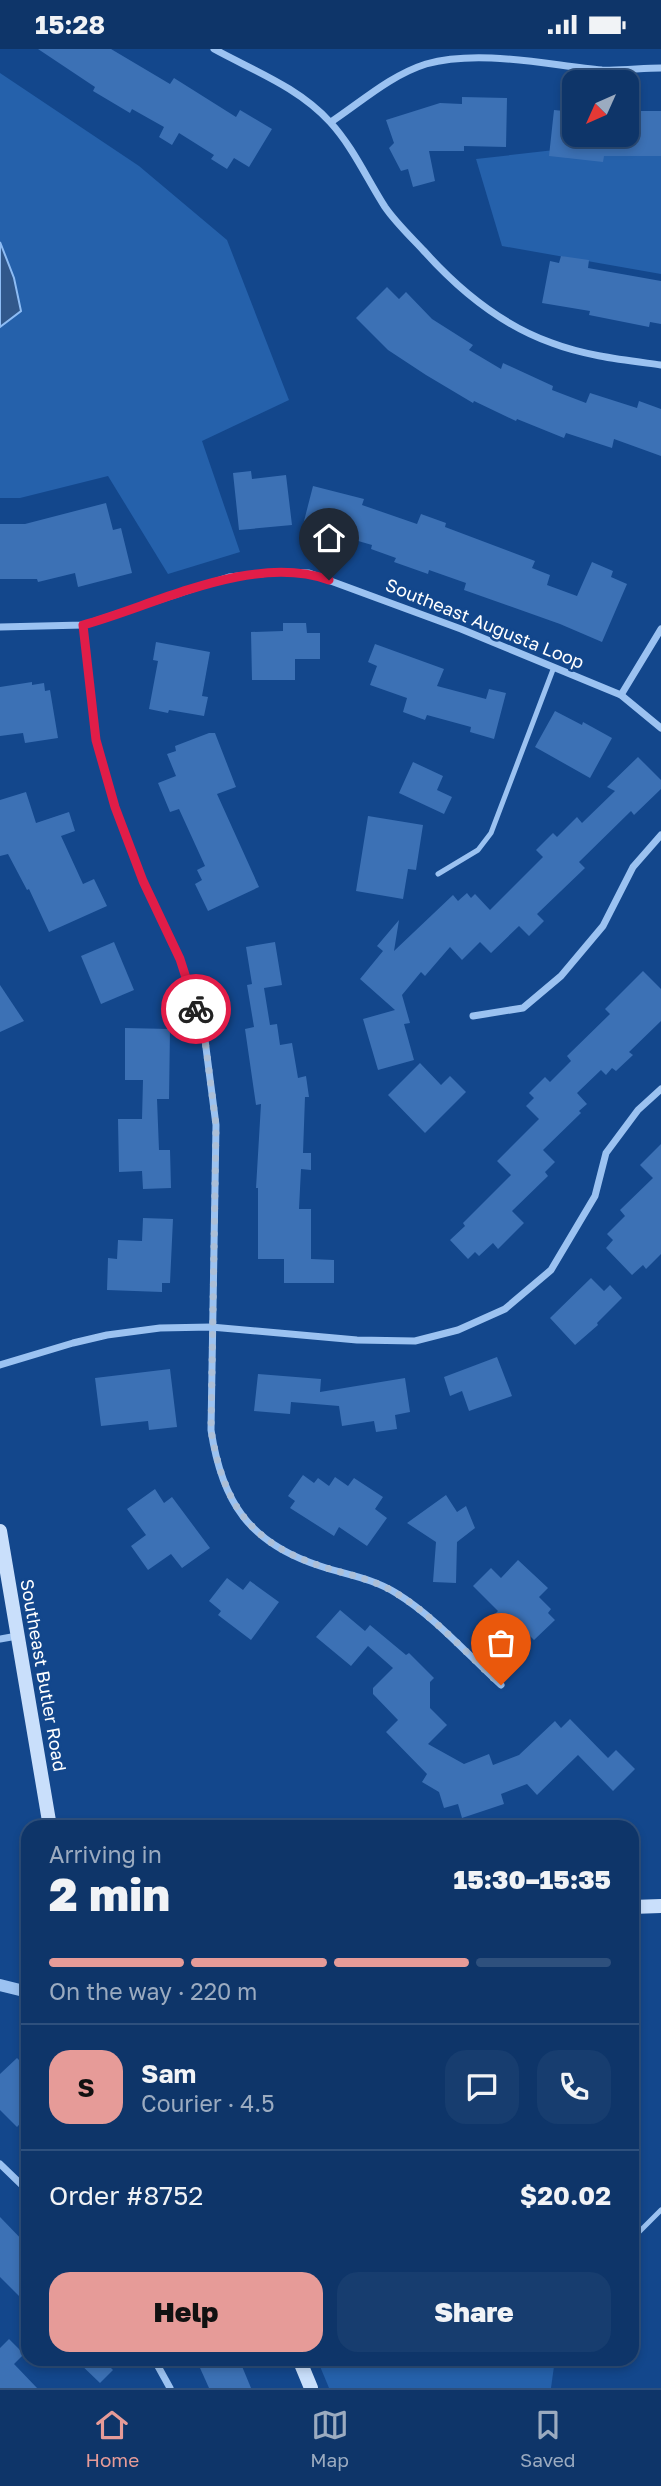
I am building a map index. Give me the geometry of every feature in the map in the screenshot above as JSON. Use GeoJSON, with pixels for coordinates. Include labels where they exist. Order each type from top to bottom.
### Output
{"type":"FeatureCollection","features":[{"type":"Feature","properties":{"kind":"main road","name":"Southeast Butler Road"},"geometry":{"type":"LineString","coordinates":[[0,1531],[49,1820]]}},
{"type":"Feature","properties":{"kind":"main road"},"geometry":{"type":"LineString","coordinates":[[639,1908],[659,1909]]}},
{"type":"Feature","properties":{"kind":"main road"},"geometry":{"type":"LineString","coordinates":[[302,2366],[311,2388]]}},
{"type":"Feature","properties":{"kind":"street"},"geometry":{"type":"LineString","coordinates":[[214,49],[303,97],[331,123],[386,209],[441,270],[480,304],[517,328],[553,344],[661,365]]}},
{"type":"Feature","properties":{"kind":"street"},"geometry":{"type":"LineString","coordinates":[[331,123],[397,77],[425,64],[454,57],[481,57],[606,70],[661,68]]}},
{"type":"Feature","properties":{"kind":"street","name":"Southeast Augusta Loop"},"geometry":{"type":"LineString","coordinates":[[0,627],[83,625],[229,577],[279,572],[309,573],[368,593],[621,695],[661,728]]}},
{"type":"Feature","properties":{"kind":"street"},"geometry":{"type":"LineString","coordinates":[[83,625],[96,740],[115,807],[143,881],[180,959],[205,1040],[216,1125],[211,1327],[211,1430],[216,1462],[232,1501],[264,1538],[283,1552],[322,1567],[357,1575],[395,1592],[413,1604],[501,1685]]}},
{"type":"Feature","properties":{"kind":"street"},"geometry":{"type":"LineString","coordinates":[[621,695],[661,629]]}},
{"type":"Feature","properties":{"kind":"street"},"geometry":{"type":"LineString","coordinates":[[473,1016],[523,1008],[561,976],[603,926],[633,867],[661,835]]}},
{"type":"Feature","properties":{"kind":"street"},"geometry":{"type":"LineString","coordinates":[[0,1365],[107,1335],[160,1328],[211,1327],[358,1340],[415,1341],[458,1330],[505,1309],[551,1270],[595,1196],[606,1153],[638,1110],[661,1089]]}},
{"type":"Feature","properties":{"kind":"street"},"geometry":{"type":"LineString","coordinates":[[0,1639],[18,1636]]}},
{"type":"Feature","properties":{"kind":"street"},"geometry":{"type":"LineString","coordinates":[[0,1985],[21,1990]]}},
{"type":"Feature","properties":{"kind":"street"},"geometry":{"type":"LineString","coordinates":[[0,2164],[21,2184]]}},
{"type":"Feature","properties":{"kind":"street"},"geometry":{"type":"LineString","coordinates":[[158,2366],[170,2388]]}},
{"type":"Feature","properties":{"kind":"lane"},"geometry":{"type":"LineString","coordinates":[[439,874],[478,850],[491,833],[554,667]]}},
{"type":"Feature","properties":{"kind":"lane"},"geometry":{"type":"LineString","coordinates":[[639,2232],[661,2210]]}},
{"type":"Feature","properties":{"kind":"shaded area"},"geometry":{"type":"Polygon","coordinates":[[[0,73],[139,166],[227,240],[289,400],[202,441],[240,552],[168,574],[108,476],[20,498],[0,498],[0,73]]]}},
{"type":"Feature","properties":{"kind":"shaded area"},"geometry":{"type":"Polygon","coordinates":[[[661,138],[661,274],[502,246],[476,159],[582,147],[639,147],[639,140],[661,138]]]}},
{"type":"Feature","properties":{"kind":"shaded area"},"geometry":{"type":"Polygon","coordinates":[[[0,242],[14,278],[21,311],[0,327],[0,242]]]}},
{"type":"Feature","properties":{"kind":"shaded area"},"geometry":{"type":"Polygon","coordinates":[[[320,2366],[554,2366],[551,2388],[329,2388],[320,2366]]]}},
{"type":"Feature","properties":{"kind":"building"},"geometry":{"type":"Polygon","coordinates":[[[38,49],[111,49],[170,84],[174,78],[236,117],[240,110],[272,129],[249,167],[234,158],[227,169],[211,159],[214,155],[179,133],[172,145],[159,137],[164,127],[132,109],[130,113],[93,91],[95,87],[38,49]]]}},
{"type":"Feature","properties":{"kind":"building"},"geometry":{"type":"Polygon","coordinates":[[[462,97],[507,98],[506,147],[464,146],[464,151],[429,151],[435,181],[413,187],[408,169],[401,171],[389,148],[394,143],[386,120],[440,103],[462,104],[462,97]]]}},
{"type":"Feature","properties":{"kind":"building"},"geometry":{"type":"Polygon","coordinates":[[[554,110],[562,111],[562,147],[639,147],[639,111],[661,111],[661,156],[604,156],[603,162],[549,156],[554,110]]]}},
{"type":"Feature","properties":{"kind":"building"},"geometry":{"type":"Polygon","coordinates":[[[561,256],[589,260],[588,268],[661,281],[661,324],[650,322],[649,327],[589,315],[590,311],[542,303],[550,261],[559,263],[561,256]]]}},
{"type":"Feature","properties":{"kind":"building"},"geometry":{"type":"Polygon","coordinates":[[[387,287],[399,299],[406,292],[432,319],[473,345],[469,350],[501,369],[503,363],[553,386],[552,390],[586,403],[590,393],[637,408],[639,401],[661,409],[661,456],[614,439],[612,448],[566,433],[564,438],[517,419],[516,421],[474,401],[473,403],[426,375],[388,350],[356,318],[387,287]]]}},
{"type":"Feature","properties":{"kind":"building"},"geometry":{"type":"Polygon","coordinates":[[[251,471],[252,479],[286,475],[292,525],[239,530],[233,473],[251,471]]]}},
{"type":"Feature","properties":{"kind":"building"},"geometry":{"type":"Polygon","coordinates":[[[313,486],[364,499],[362,505],[417,524],[421,514],[446,523],[445,527],[535,561],[532,568],[550,575],[547,585],[577,596],[592,562],[613,571],[611,577],[627,584],[602,642],[464,590],[466,583],[429,570],[428,574],[394,562],[396,558],[371,549],[372,545],[303,525],[313,486]]]}},
{"type":"Feature","properties":{"kind":"building"},"geometry":{"type":"Polygon","coordinates":[[[106,503],[113,530],[121,528],[132,573],[78,587],[75,573],[38,582],[37,579],[0,579],[0,524],[25,524],[106,503]]]}},
{"type":"Feature","properties":{"kind":"building"},"geometry":{"type":"Polygon","coordinates":[[[283,623],[306,623],[307,633],[320,633],[320,659],[295,659],[295,680],[252,680],[251,632],[283,631],[283,623]]]}},
{"type":"Feature","properties":{"kind":"building"},"geometry":{"type":"Polygon","coordinates":[[[156,642],[210,652],[202,696],[208,697],[204,716],[149,709],[158,661],[153,660],[156,642]]]}},
{"type":"Feature","properties":{"kind":"building"},"geometry":{"type":"Polygon","coordinates":[[[375,644],[444,669],[437,686],[486,699],[489,689],[506,693],[494,739],[470,732],[471,727],[427,715],[425,720],[403,712],[407,698],[370,685],[377,666],[368,662],[375,644]]]}},
{"type":"Feature","properties":{"kind":"building"},"geometry":{"type":"Polygon","coordinates":[[[32,682],[32,685],[44,683],[45,691],[50,690],[58,738],[25,743],[23,733],[0,736],[0,687],[32,682]]]}},
{"type":"Feature","properties":{"kind":"building"},"geometry":{"type":"Polygon","coordinates":[[[555,711],[612,738],[590,778],[535,747],[555,711]]]}},
{"type":"Feature","properties":{"kind":"building"},"geometry":{"type":"Polygon","coordinates":[[[215,733],[236,787],[217,794],[259,887],[208,911],[195,884],[202,880],[197,870],[205,866],[179,809],[170,812],[158,783],[176,776],[167,754],[176,751],[175,746],[215,733]]]}},
{"type":"Feature","properties":{"kind":"building"},"geometry":{"type":"Polygon","coordinates":[[[638,757],[661,780],[661,789],[634,815],[631,811],[579,862],[585,868],[537,914],[544,921],[529,936],[519,926],[491,953],[480,942],[462,960],[450,947],[425,976],[421,972],[402,995],[410,1023],[404,1024],[414,1060],[378,1070],[363,1019],[395,1010],[360,979],[383,951],[377,946],[399,920],[394,951],[453,895],[458,901],[467,893],[471,898],[475,894],[490,910],[543,857],[536,850],[553,833],[557,837],[577,817],[582,823],[615,791],[607,787],[638,757]]]}},
{"type":"Feature","properties":{"kind":"building"},"geometry":{"type":"Polygon","coordinates":[[[413,762],[443,776],[437,790],[452,797],[444,814],[399,793],[413,762]]]}},
{"type":"Feature","properties":{"kind":"building"},"geometry":{"type":"Polygon","coordinates":[[[26,792],[36,823],[69,812],[75,831],[61,836],[83,884],[94,879],[107,906],[49,932],[29,889],[27,890],[8,854],[0,856],[0,800],[26,792]]]}},
{"type":"Feature","properties":{"kind":"building"},"geometry":{"type":"Polygon","coordinates":[[[368,816],[423,825],[416,870],[408,869],[403,899],[356,891],[368,816]]]}},
{"type":"Feature","properties":{"kind":"building"},"geometry":{"type":"Polygon","coordinates":[[[114,942],[134,990],[101,1004],[81,956],[114,942]]]}},
{"type":"Feature","properties":{"kind":"building"},"geometry":{"type":"Polygon","coordinates":[[[275,942],[282,985],[264,988],[270,1025],[277,1024],[280,1045],[292,1043],[298,1078],[306,1076],[309,1097],[305,1097],[303,1153],[311,1153],[311,1170],[301,1169],[299,1209],[311,1209],[311,1259],[334,1260],[334,1283],[284,1283],[284,1259],[258,1259],[256,1188],[261,1104],[256,1105],[245,1029],[254,1027],[247,985],[252,984],[246,947],[275,942]]]}},
{"type":"Feature","properties":{"kind":"building"},"geometry":{"type":"Polygon","coordinates":[[[643,971],[661,989],[661,1021],[629,1052],[633,1055],[616,1071],[612,1068],[606,1075],[601,1070],[577,1093],[587,1104],[543,1150],[555,1162],[545,1172],[548,1176],[512,1211],[524,1223],[498,1249],[493,1243],[479,1256],[475,1252],[468,1259],[450,1240],[465,1226],[463,1223],[511,1175],[497,1161],[539,1119],[526,1106],[534,1098],[529,1093],[545,1077],[550,1082],[571,1061],[567,1056],[610,1014],[605,1009],[643,971]]]}},
{"type":"Feature","properties":{"kind":"building"},"geometry":{"type":"Polygon","coordinates":[[[0,985],[24,1021],[0,1032],[0,985]]]}},
{"type":"Feature","properties":{"kind":"building"},"geometry":{"type":"Polygon","coordinates":[[[125,1028],[170,1029],[169,1099],[157,1099],[159,1150],[170,1150],[171,1188],[143,1189],[142,1171],[119,1172],[118,1119],[142,1119],[143,1080],[125,1080],[125,1028]]]}},
{"type":"Feature","properties":{"kind":"building"},"geometry":{"type":"Polygon","coordinates":[[[420,1063],[441,1085],[450,1076],[466,1092],[425,1133],[388,1095],[420,1063]]]}},
{"type":"Feature","properties":{"kind":"building"},"geometry":{"type":"Polygon","coordinates":[[[661,1144],[661,1254],[646,1269],[643,1265],[632,1275],[606,1248],[613,1240],[607,1234],[625,1216],[620,1210],[653,1178],[640,1165],[661,1144]]]}},
{"type":"Feature","properties":{"kind":"building"},"geometry":{"type":"Polygon","coordinates":[[[143,1218],[173,1219],[170,1283],[162,1283],[162,1292],[107,1290],[108,1258],[117,1259],[118,1240],[142,1241],[143,1218]]]}},
{"type":"Feature","properties":{"kind":"building"},"geometry":{"type":"Polygon","coordinates":[[[591,1278],[604,1291],[610,1285],[622,1298],[598,1325],[575,1345],[550,1318],[591,1278]]]}},
{"type":"Feature","properties":{"kind":"building"},"geometry":{"type":"Polygon","coordinates":[[[497,1357],[512,1396],[469,1411],[462,1391],[450,1396],[444,1377],[497,1357]]]}},
{"type":"Feature","properties":{"kind":"building"},"geometry":{"type":"Polygon","coordinates":[[[170,1369],[177,1427],[149,1430],[148,1421],[101,1426],[95,1378],[170,1369]]]}},
{"type":"Feature","properties":{"kind":"building"},"geometry":{"type":"Polygon","coordinates":[[[258,1374],[321,1379],[320,1392],[405,1378],[410,1412],[395,1415],[397,1429],[376,1432],[374,1421],[342,1426],[339,1406],[291,1402],[290,1414],[254,1411],[258,1374]]]}},
{"type":"Feature","properties":{"kind":"building"},"geometry":{"type":"Polygon","coordinates":[[[303,1475],[314,1483],[318,1478],[329,1486],[335,1477],[348,1486],[354,1478],[383,1497],[375,1509],[387,1518],[367,1546],[339,1527],[334,1536],[290,1508],[295,1501],[288,1496],[303,1475]]]}},
{"type":"Feature","properties":{"kind":"building"},"geometry":{"type":"Polygon","coordinates":[[[155,1489],[164,1503],[172,1497],[210,1548],[182,1568],[171,1554],[148,1570],[131,1546],[146,1535],[127,1509],[155,1489]]]}},
{"type":"Feature","properties":{"kind":"building"},"geometry":{"type":"Polygon","coordinates":[[[446,1495],[457,1512],[466,1506],[475,1528],[457,1542],[456,1583],[433,1582],[436,1542],[407,1523],[446,1495]]]}},
{"type":"Feature","properties":{"kind":"building"},"geometry":{"type":"Polygon","coordinates":[[[518,1560],[548,1588],[539,1597],[551,1609],[548,1613],[555,1620],[534,1640],[513,1623],[508,1628],[495,1614],[498,1611],[473,1586],[491,1568],[501,1578],[518,1560]]]}},
{"type":"Feature","properties":{"kind":"building"},"geometry":{"type":"Polygon","coordinates":[[[227,1578],[243,1590],[250,1581],[279,1602],[251,1640],[218,1615],[221,1611],[209,1601],[227,1578]]]}},
{"type":"Feature","properties":{"kind":"building"},"geometry":{"type":"Polygon","coordinates":[[[340,1610],[365,1631],[370,1625],[406,1655],[409,1653],[434,1678],[430,1682],[430,1708],[447,1725],[428,1744],[464,1764],[489,1754],[493,1765],[519,1755],[555,1721],[561,1728],[570,1719],[608,1758],[616,1750],[635,1769],[613,1791],[578,1755],[537,1795],[527,1784],[501,1794],[504,1804],[462,1818],[458,1804],[444,1808],[439,1792],[422,1782],[427,1774],[386,1732],[398,1720],[373,1694],[373,1688],[393,1668],[368,1646],[351,1666],[316,1637],[340,1610]]]}},
{"type":"Feature","properties":{"kind":"building"},"geometry":{"type":"Polygon","coordinates":[[[17,2058],[21,2062],[21,2123],[17,2127],[0,2110],[0,2074],[17,2058]]]}},
{"type":"Feature","properties":{"kind":"building"},"geometry":{"type":"Polygon","coordinates":[[[0,2217],[21,2239],[21,2298],[0,2277],[0,2217]]]}},
{"type":"Feature","properties":{"kind":"building"},"geometry":{"type":"Polygon","coordinates":[[[9,2339],[21,2351],[21,2357],[14,2364],[37,2388],[0,2388],[0,2348],[9,2339]]]}},
{"type":"Feature","properties":{"kind":"building"},"geometry":{"type":"Polygon","coordinates":[[[82,2366],[109,2366],[113,2370],[100,2383],[82,2366]]]}},
{"type":"Feature","properties":{"kind":"building"},"geometry":{"type":"Polygon","coordinates":[[[199,2366],[242,2366],[251,2388],[209,2388],[199,2366]]]}},
{"type":"Feature","properties":{"kind":"way so far"},"geometry":{"type":"LineString","coordinates":[[196,1009],[205,1040],[216,1125],[211,1430],[221,1478],[232,1501],[264,1538],[283,1552],[322,1567],[357,1575],[395,1592],[413,1604],[501,1685]]}},
{"type":"Feature","properties":{"kind":"route"},"geometry":{"type":"LineString","coordinates":[[196,1009],[180,959],[143,881],[115,807],[96,740],[83,625],[229,577],[279,572],[309,573],[329,580]]}}]}
